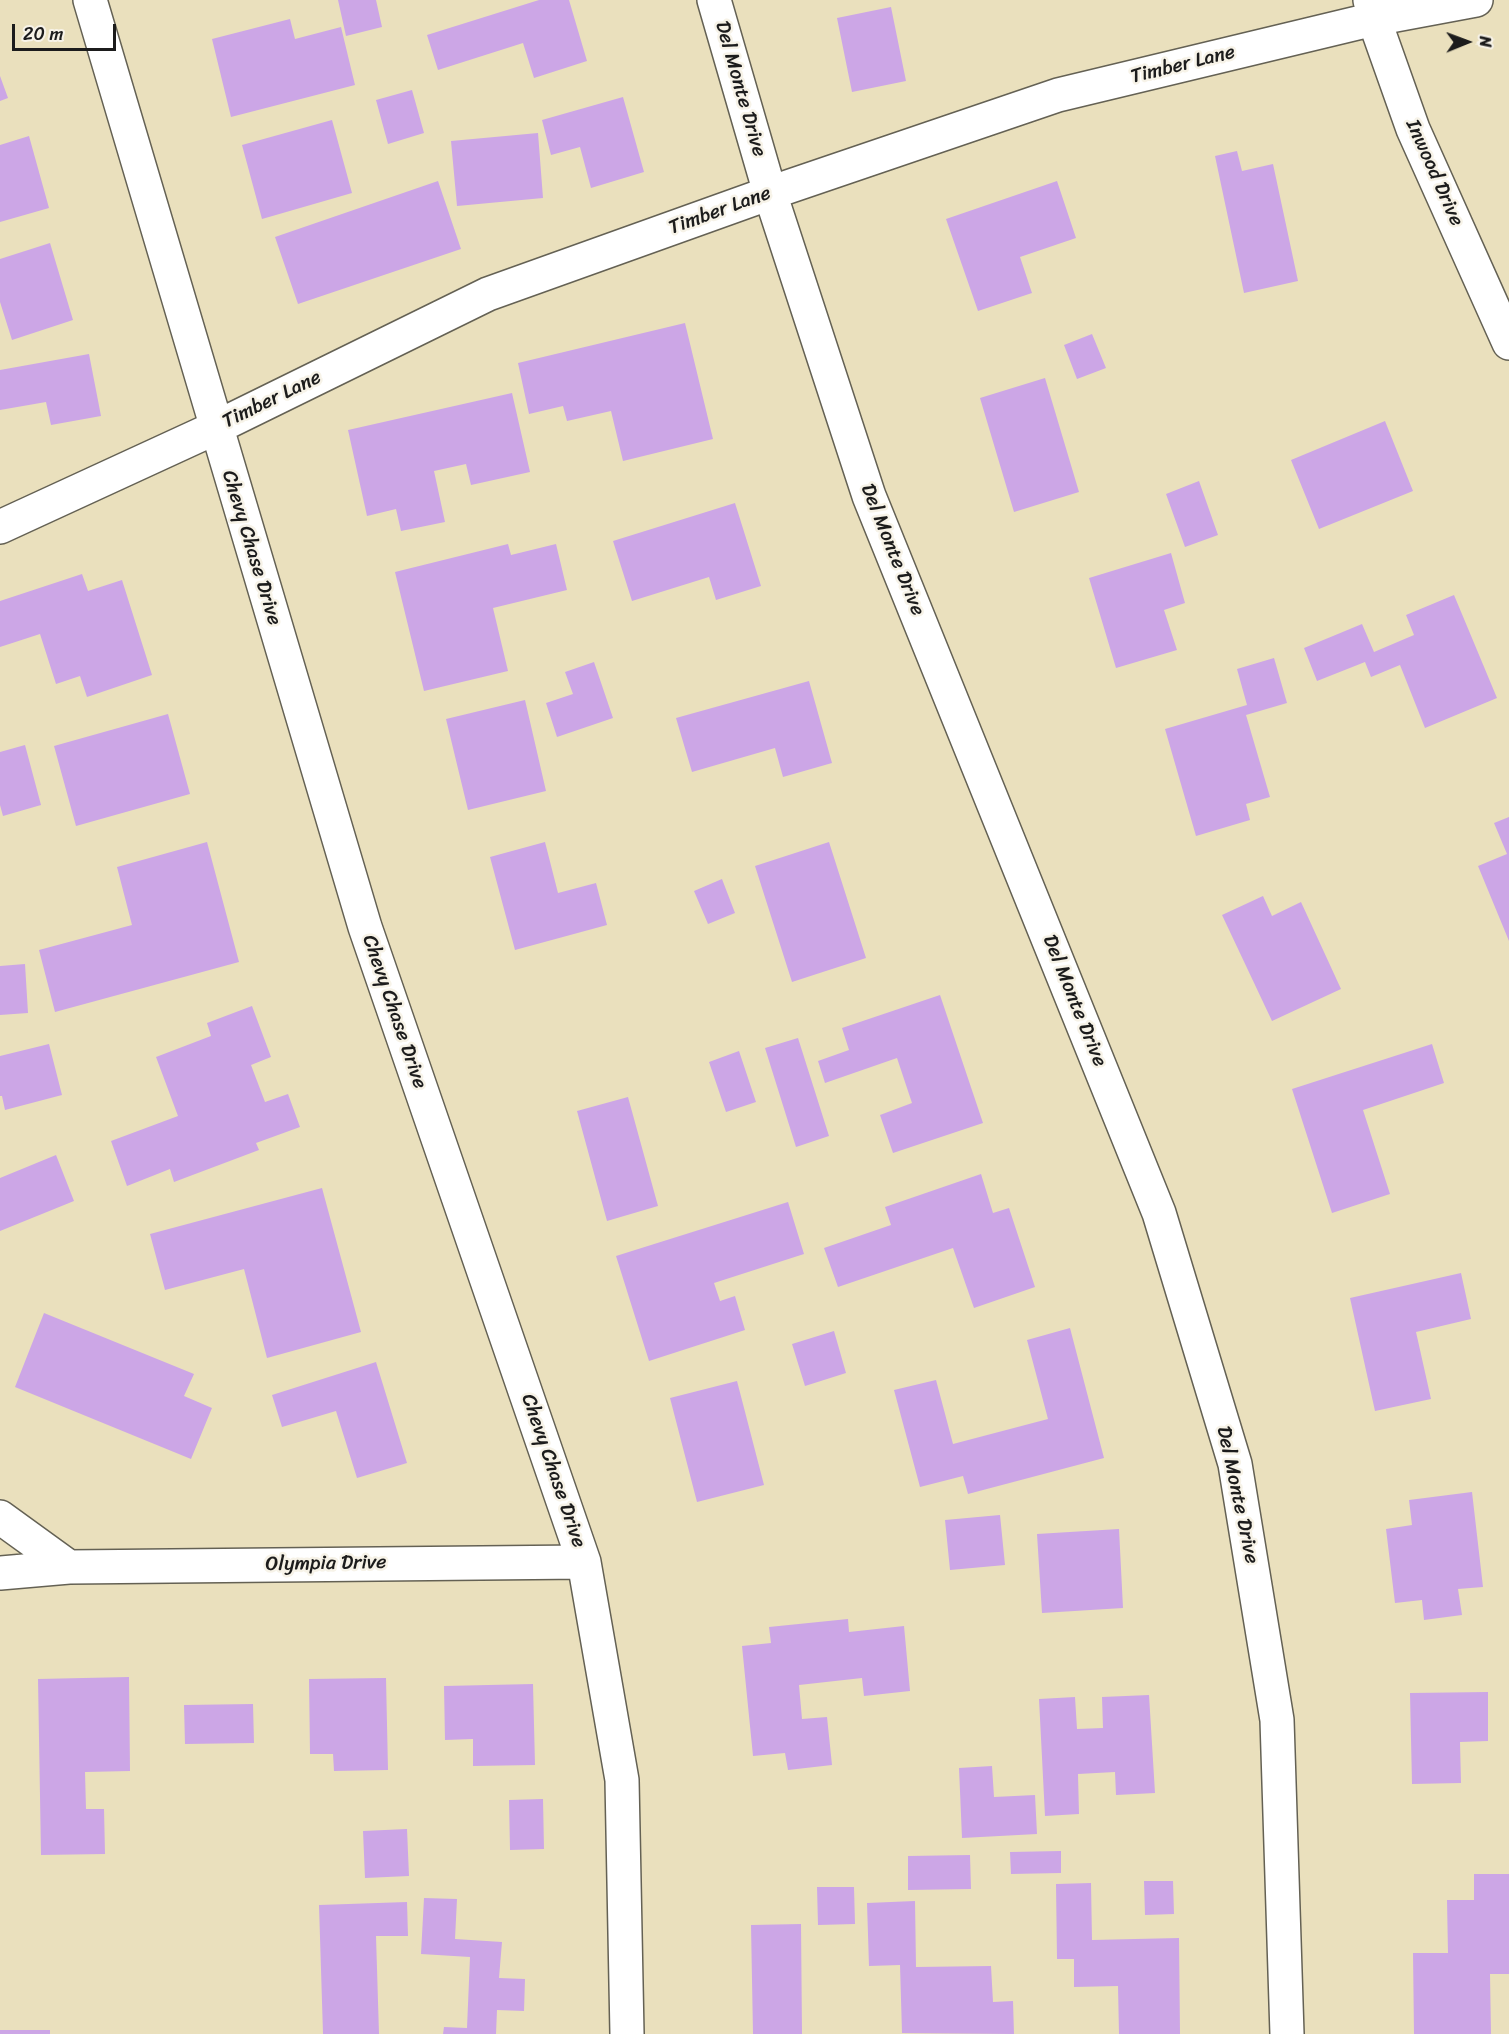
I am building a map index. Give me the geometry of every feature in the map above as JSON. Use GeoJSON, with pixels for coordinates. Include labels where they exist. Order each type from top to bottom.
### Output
{"type":"FeatureCollection","features":[{"type":"Feature","properties":{"kind":"street","name":"Chevy Chase Drive"},"geometry":{"type":"LineString","coordinates":[[90,0],[215,428],[365,927],[584,1562],[621,1780],[627,2034]]}},
{"type":"Feature","properties":{"kind":"street","name":"Del Monte Drive"},"geometry":{"type":"LineString","coordinates":[[714,0],[770,193],[869,496],[1159,1213],[1235,1464],[1277,1720],[1287,2034]]}},
{"type":"Feature","properties":{"kind":"street","name":"Timber Lane"},"geometry":{"type":"LineString","coordinates":[[0,527],[215,428],[488,294],[770,193],[1058,95],[1372,9],[1476,0]]}},
{"type":"Feature","properties":{"kind":"street","name":"Inwood Drive"},"geometry":{"type":"LineString","coordinates":[[1372,9],[1413,129],[1509,343]]}},
{"type":"Feature","properties":{"kind":"street"},"geometry":{"type":"LineString","coordinates":[[0,1517],[69,1567]]}},
{"type":"Feature","properties":{"kind":"street","name":"Olympia Drive"},"geometry":{"type":"LineString","coordinates":[[0,1573],[69,1567],[584,1562]]}},
{"type":"Feature","properties":{"kind":"building"},"geometry":{"type":"Polygon","coordinates":[[[338,0],[376,0],[382,27],[346,36],[338,0]]]}},
{"type":"Feature","properties":{"kind":"building"},"geometry":{"type":"Polygon","coordinates":[[[539,0],[569,0],[587,61],[534,78],[523,43],[438,70],[427,35],[539,0]]]}},
{"type":"Feature","properties":{"kind":"building"},"geometry":{"type":"Polygon","coordinates":[[[891,7],[906,81],[852,92],[837,18],[891,7]]]}},
{"type":"Feature","properties":{"kind":"building"},"geometry":{"type":"Polygon","coordinates":[[[290,19],[295,39],[341,27],[355,85],[231,117],[212,39],[290,19]]]}},
{"type":"Feature","properties":{"kind":"building"},"geometry":{"type":"Polygon","coordinates":[[[0,76],[8,98],[0,101],[0,76]]]}},
{"type":"Feature","properties":{"kind":"building"},"geometry":{"type":"Polygon","coordinates":[[[412,90],[424,133],[388,144],[376,100],[412,90]]]}},
{"type":"Feature","properties":{"kind":"building"},"geometry":{"type":"Polygon","coordinates":[[[623,97],[644,172],[591,188],[580,147],[551,155],[542,120],[623,97]]]}},
{"type":"Feature","properties":{"kind":"building"},"geometry":{"type":"Polygon","coordinates":[[[332,120],[352,193],[262,219],[242,145],[332,120]]]}},
{"type":"Feature","properties":{"kind":"building"},"geometry":{"type":"Polygon","coordinates":[[[538,133],[543,198],[457,206],[451,141],[538,133]]]}},
{"type":"Feature","properties":{"kind":"building"},"geometry":{"type":"Polygon","coordinates":[[[29,136],[49,208],[0,222],[0,145],[29,136]]]}},
{"type":"Feature","properties":{"kind":"building"},"geometry":{"type":"Polygon","coordinates":[[[1237,151],[1242,171],[1273,164],[1298,281],[1244,293],[1215,156],[1237,151]]]}},
{"type":"Feature","properties":{"kind":"building"},"geometry":{"type":"Polygon","coordinates":[[[438,181],[461,249],[298,304],[275,237],[438,181]]]}},
{"type":"Feature","properties":{"kind":"building"},"geometry":{"type":"Polygon","coordinates":[[[1057,181],[1076,238],[1020,257],[1032,293],[978,311],[946,219],[1057,181]]]}},
{"type":"Feature","properties":{"kind":"building"},"geometry":{"type":"Polygon","coordinates":[[[50,243],[73,320],[12,340],[0,302],[0,259],[50,243]]]}},
{"type":"Feature","properties":{"kind":"building"},"geometry":{"type":"Polygon","coordinates":[[[685,323],[713,439],[623,461],[611,411],[567,421],[563,406],[529,414],[518,363],[685,323]]]}},
{"type":"Feature","properties":{"kind":"building"},"geometry":{"type":"Polygon","coordinates":[[[1092,334],[1106,368],[1077,379],[1064,345],[1092,334]]]}},
{"type":"Feature","properties":{"kind":"building"},"geometry":{"type":"Polygon","coordinates":[[[89,354],[101,416],[51,425],[46,402],[0,410],[0,370],[89,354]]]}},
{"type":"Feature","properties":{"kind":"building"},"geometry":{"type":"Polygon","coordinates":[[[1045,378],[1079,492],[1014,512],[980,398],[1045,378]]]}},
{"type":"Feature","properties":{"kind":"building"},"geometry":{"type":"Polygon","coordinates":[[[512,393],[530,472],[471,485],[466,464],[434,471],[445,522],[401,531],[396,509],[367,516],[348,430],[512,393]]]}},
{"type":"Feature","properties":{"kind":"building"},"geometry":{"type":"Polygon","coordinates":[[[1385,421],[1413,491],[1319,529],[1291,460],[1385,421]]]}},
{"type":"Feature","properties":{"kind":"building"},"geometry":{"type":"Polygon","coordinates":[[[1199,481],[1218,535],[1185,547],[1166,494],[1199,481]]]}},
{"type":"Feature","properties":{"kind":"building"},"geometry":{"type":"Polygon","coordinates":[[[735,503],[761,586],[716,600],[709,577],[632,601],[613,541],[735,503]]]}},
{"type":"Feature","properties":{"kind":"building"},"geometry":{"type":"Polygon","coordinates":[[[508,544],[511,555],[556,544],[567,590],[493,608],[508,671],[424,691],[395,572],[508,544]]]}},
{"type":"Feature","properties":{"kind":"building"},"geometry":{"type":"Polygon","coordinates":[[[1171,553],[1185,603],[1164,610],[1177,650],[1116,668],[1089,578],[1171,553]]]}},
{"type":"Feature","properties":{"kind":"building"},"geometry":{"type":"Polygon","coordinates":[[[82,574],[88,591],[122,580],[152,675],[87,697],[80,676],[56,684],[40,634],[0,647],[0,601],[82,574]]]}},
{"type":"Feature","properties":{"kind":"building"},"geometry":{"type":"Polygon","coordinates":[[[1454,595],[1497,698],[1425,728],[1400,665],[1371,677],[1365,662],[1317,681],[1304,648],[1362,624],[1374,652],[1414,635],[1406,615],[1454,595]]]}},
{"type":"Feature","properties":{"kind":"building"},"geometry":{"type":"Polygon","coordinates":[[[1274,658],[1287,703],[1246,715],[1270,797],[1246,804],[1250,820],[1196,836],[1165,729],[1247,705],[1237,669],[1274,658]]]}},
{"type":"Feature","properties":{"kind":"building"},"geometry":{"type":"Polygon","coordinates":[[[594,662],[613,718],[557,737],[546,703],[573,694],[565,672],[594,662]]]}},
{"type":"Feature","properties":{"kind":"building"},"geometry":{"type":"Polygon","coordinates":[[[809,681],[832,763],[783,777],[775,748],[692,772],[676,718],[809,681]]]}},
{"type":"Feature","properties":{"kind":"building"},"geometry":{"type":"Polygon","coordinates":[[[525,700],[546,791],[468,810],[446,719],[525,700]]]}},
{"type":"Feature","properties":{"kind":"building"},"geometry":{"type":"Polygon","coordinates":[[[168,714],[190,794],[76,826],[54,746],[168,714]]]}},
{"type":"Feature","properties":{"kind":"building"},"geometry":{"type":"Polygon","coordinates":[[[25,745],[41,805],[3,816],[0,805],[0,752],[25,745]]]}},
{"type":"Feature","properties":{"kind":"building"},"geometry":{"type":"Polygon","coordinates":[[[1509,817],[1509,941],[1478,866],[1507,854],[1494,823],[1509,817]]]}},
{"type":"Feature","properties":{"kind":"building"},"geometry":{"type":"Polygon","coordinates":[[[207,842],[239,962],[55,1012],[39,950],[132,925],[117,867],[207,842]]]}},
{"type":"Feature","properties":{"kind":"building"},"geometry":{"type":"Polygon","coordinates":[[[545,842],[558,893],[596,883],[607,925],[515,950],[490,857],[545,842]]]}},
{"type":"Feature","properties":{"kind":"building"},"geometry":{"type":"Polygon","coordinates":[[[829,842],[866,958],[792,982],[755,866],[829,842]]]}},
{"type":"Feature","properties":{"kind":"building"},"geometry":{"type":"Polygon","coordinates":[[[722,879],[735,913],[708,924],[694,891],[722,879]]]}},
{"type":"Feature","properties":{"kind":"building"},"geometry":{"type":"Polygon","coordinates":[[[1263,896],[1272,916],[1301,902],[1341,989],[1272,1021],[1222,915],[1263,896]]]}},
{"type":"Feature","properties":{"kind":"building"},"geometry":{"type":"Polygon","coordinates":[[[25,964],[28,1013],[0,1015],[0,966],[25,964]]]}},
{"type":"Feature","properties":{"kind":"building"},"geometry":{"type":"Polygon","coordinates":[[[940,995],[983,1123],[893,1153],[880,1115],[912,1103],[897,1058],[825,1083],[818,1061],[849,1050],[842,1028],[940,995]]]}},
{"type":"Feature","properties":{"kind":"building"},"geometry":{"type":"Polygon","coordinates":[[[252,1006],[271,1057],[251,1065],[265,1102],[288,1094],[300,1127],[256,1143],[259,1150],[174,1182],[170,1169],[127,1186],[111,1141],[178,1116],[156,1057],[211,1036],[207,1023],[252,1006]]]}},
{"type":"Feature","properties":{"kind":"building"},"geometry":{"type":"Polygon","coordinates":[[[798,1038],[829,1136],[796,1147],[765,1048],[798,1038]]]}},
{"type":"Feature","properties":{"kind":"building"},"geometry":{"type":"Polygon","coordinates":[[[49,1044],[62,1095],[5,1110],[2,1096],[0,1096],[0,1056],[49,1044]]]}},
{"type":"Feature","properties":{"kind":"building"},"geometry":{"type":"Polygon","coordinates":[[[1432,1044],[1444,1083],[1363,1110],[1390,1194],[1332,1213],[1292,1089],[1432,1044]]]}},
{"type":"Feature","properties":{"kind":"building"},"geometry":{"type":"Polygon","coordinates":[[[739,1051],[756,1102],[726,1112],[709,1062],[739,1051]]]}},
{"type":"Feature","properties":{"kind":"building"},"geometry":{"type":"Polygon","coordinates":[[[628,1097],[658,1206],[607,1221],[577,1111],[628,1097]]]}},
{"type":"Feature","properties":{"kind":"building"},"geometry":{"type":"Polygon","coordinates":[[[56,1155],[74,1201],[0,1231],[0,1178],[56,1155]]]}},
{"type":"Feature","properties":{"kind":"building"},"geometry":{"type":"Polygon","coordinates":[[[981,1174],[993,1213],[1009,1208],[1035,1287],[974,1308],[953,1248],[838,1287],[824,1248],[891,1225],[885,1207],[981,1174]]]}},
{"type":"Feature","properties":{"kind":"building"},"geometry":{"type":"Polygon","coordinates":[[[322,1188],[361,1332],[267,1358],[244,1269],[165,1290],[150,1234],[322,1188]]]}},
{"type":"Feature","properties":{"kind":"building"},"geometry":{"type":"Polygon","coordinates":[[[788,1202],[804,1254],[714,1283],[720,1301],[735,1296],[745,1330],[649,1361],[616,1256],[788,1202]]]}},
{"type":"Feature","properties":{"kind":"building"},"geometry":{"type":"Polygon","coordinates":[[[1461,1273],[1471,1319],[1416,1332],[1431,1399],[1375,1411],[1350,1298],[1461,1273]]]}},
{"type":"Feature","properties":{"kind":"building"},"geometry":{"type":"Polygon","coordinates":[[[44,1313],[194,1374],[184,1396],[212,1408],[191,1459],[15,1387],[44,1313]]]}},
{"type":"Feature","properties":{"kind":"building"},"geometry":{"type":"Polygon","coordinates":[[[1070,1328],[1104,1458],[968,1494],[963,1476],[920,1487],[894,1390],[936,1380],[953,1444],[1048,1419],[1027,1340],[1070,1328]]]}},
{"type":"Feature","properties":{"kind":"building"},"geometry":{"type":"Polygon","coordinates":[[[834,1331],[846,1373],[805,1386],[792,1344],[834,1331]]]}},
{"type":"Feature","properties":{"kind":"building"},"geometry":{"type":"Polygon","coordinates":[[[376,1362],[407,1463],[357,1478],[336,1411],[282,1427],[272,1395],[376,1362]]]}},
{"type":"Feature","properties":{"kind":"building"},"geometry":{"type":"Polygon","coordinates":[[[737,1381],[764,1485],[697,1502],[670,1398],[737,1381]]]}},
{"type":"Feature","properties":{"kind":"building"},"geometry":{"type":"Polygon","coordinates":[[[1472,1492],[1483,1587],[1458,1589],[1462,1615],[1424,1620],[1422,1600],[1395,1603],[1386,1529],[1412,1525],[1409,1500],[1472,1492]]]}},
{"type":"Feature","properties":{"kind":"building"},"geometry":{"type":"Polygon","coordinates":[[[1000,1515],[1005,1565],[950,1570],[945,1520],[1000,1515]]]}},
{"type":"Feature","properties":{"kind":"building"},"geometry":{"type":"Polygon","coordinates":[[[1119,1529],[1123,1608],[1042,1613],[1037,1534],[1119,1529]]]}},
{"type":"Feature","properties":{"kind":"building"},"geometry":{"type":"Polygon","coordinates":[[[848,1619],[849,1632],[904,1626],[910,1691],[864,1696],[862,1678],[799,1685],[802,1719],[827,1717],[832,1765],[788,1770],[785,1753],[753,1756],[742,1646],[771,1643],[769,1627],[848,1619]]]}},
{"type":"Feature","properties":{"kind":"building"},"geometry":{"type":"Polygon","coordinates":[[[129,1677],[130,1771],[85,1772],[86,1809],[104,1809],[105,1854],[41,1855],[38,1679],[129,1677]]]}},
{"type":"Feature","properties":{"kind":"building"},"geometry":{"type":"Polygon","coordinates":[[[386,1678],[388,1770],[334,1771],[333,1754],[310,1754],[309,1679],[386,1678]]]}},
{"type":"Feature","properties":{"kind":"building"},"geometry":{"type":"Polygon","coordinates":[[[533,1684],[535,1765],[473,1766],[473,1739],[445,1740],[444,1686],[533,1684]]]}},
{"type":"Feature","properties":{"kind":"building"},"geometry":{"type":"Polygon","coordinates":[[[1488,1692],[1488,1741],[1460,1742],[1461,1783],[1412,1784],[1410,1693],[1488,1692]]]}},
{"type":"Feature","properties":{"kind":"building"},"geometry":{"type":"Polygon","coordinates":[[[1149,1695],[1155,1793],[1116,1795],[1115,1772],[1078,1774],[1079,1814],[1045,1816],[1039,1699],[1075,1697],[1077,1729],[1103,1728],[1102,1697],[1149,1695]]]}},
{"type":"Feature","properties":{"kind":"building"},"geometry":{"type":"Polygon","coordinates":[[[253,1704],[254,1743],[185,1744],[184,1705],[253,1704]]]}},
{"type":"Feature","properties":{"kind":"building"},"geometry":{"type":"Polygon","coordinates":[[[992,1766],[994,1797],[1035,1795],[1037,1834],[962,1838],[959,1768],[992,1766]]]}},
{"type":"Feature","properties":{"kind":"building"},"geometry":{"type":"Polygon","coordinates":[[[543,1799],[544,1849],[510,1850],[509,1800],[543,1799]]]}},
{"type":"Feature","properties":{"kind":"building"},"geometry":{"type":"Polygon","coordinates":[[[407,1829],[409,1876],[365,1878],[363,1831],[407,1829]]]}},
{"type":"Feature","properties":{"kind":"building"},"geometry":{"type":"Polygon","coordinates":[[[1061,1851],[1061,1873],[1011,1874],[1010,1852],[1061,1851]]]}},
{"type":"Feature","properties":{"kind":"building"},"geometry":{"type":"Polygon","coordinates":[[[970,1855],[971,1889],[908,1890],[908,1856],[970,1855]]]}},
{"type":"Feature","properties":{"kind":"building"},"geometry":{"type":"Polygon","coordinates":[[[1474,1874],[1509,1874],[1509,1974],[1490,1974],[1491,2034],[1414,2034],[1413,1953],[1448,1953],[1447,1900],[1474,1900],[1474,1874]]]}},
{"type":"Feature","properties":{"kind":"building"},"geometry":{"type":"Polygon","coordinates":[[[1144,1881],[1173,1881],[1174,1914],[1145,1915],[1144,1881]]]}},
{"type":"Feature","properties":{"kind":"building"},"geometry":{"type":"Polygon","coordinates":[[[1091,1883],[1092,1940],[1179,1938],[1180,2034],[1119,2034],[1118,1986],[1074,1987],[1074,1959],[1057,1959],[1056,1884],[1091,1883]]]}},
{"type":"Feature","properties":{"kind":"building"},"geometry":{"type":"Polygon","coordinates":[[[817,1887],[854,1887],[855,1924],[818,1925],[817,1887]]]}},
{"type":"Feature","properties":{"kind":"building"},"geometry":{"type":"Polygon","coordinates":[[[424,1898],[457,1899],[455,1939],[502,1942],[499,1978],[525,1979],[524,2011],[497,2010],[496,2034],[443,2034],[444,2027],[467,2028],[470,1957],[421,1954],[424,1898]]]}},
{"type":"Feature","properties":{"kind":"building"},"geometry":{"type":"Polygon","coordinates":[[[915,1901],[916,1967],[991,1966],[993,2002],[1013,2001],[1014,2034],[902,2033],[900,1965],[869,1966],[867,1903],[915,1901]]]}},
{"type":"Feature","properties":{"kind":"building"},"geometry":{"type":"Polygon","coordinates":[[[407,1902],[408,1936],[376,1936],[379,2034],[323,2034],[319,1905],[407,1902]]]}},
{"type":"Feature","properties":{"kind":"building"},"geometry":{"type":"Polygon","coordinates":[[[801,1924],[802,2034],[753,2034],[751,1925],[801,1924]]]}},
{"type":"Feature","properties":{"kind":"building"},"geometry":{"type":"Polygon","coordinates":[[[0,2030],[50,2030],[50,2034],[0,2034],[0,2030]]]}}]}
